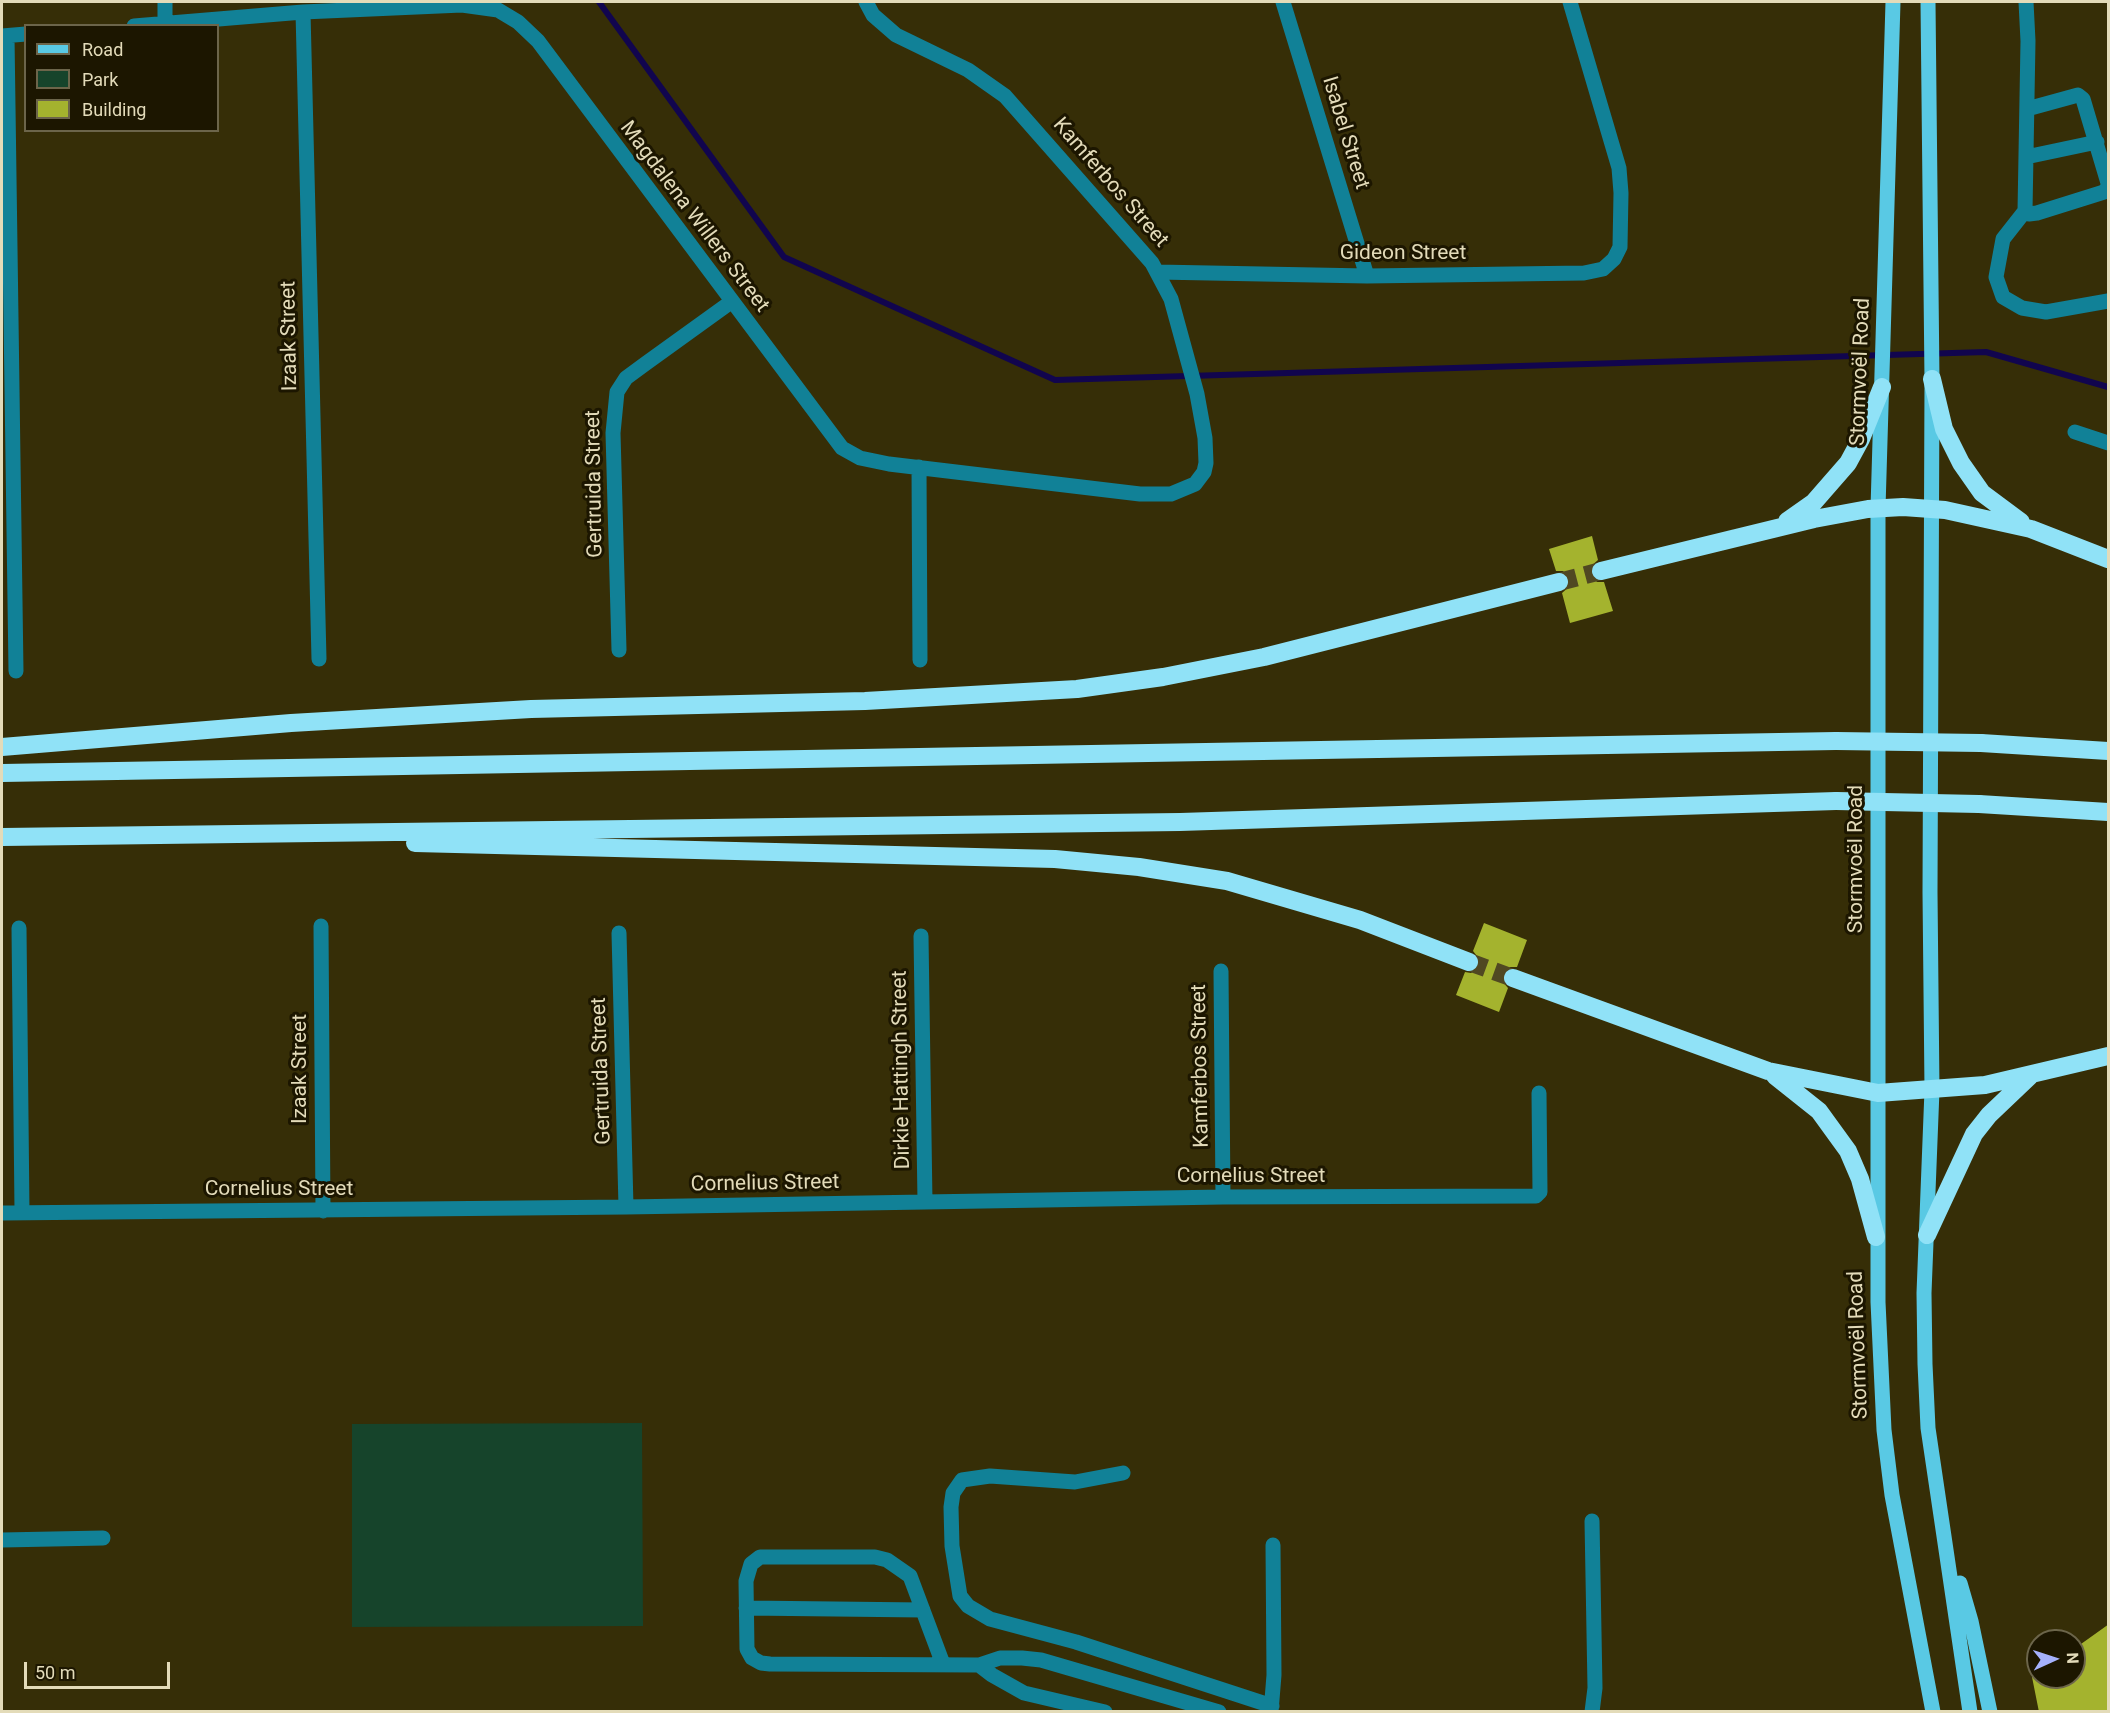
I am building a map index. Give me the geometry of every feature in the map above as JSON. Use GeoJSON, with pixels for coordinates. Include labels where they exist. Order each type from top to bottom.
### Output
{"type":"FeatureCollection","features":[{"type":"Feature","properties":{"kind":"highway"},"geometry":{"type":"LineString","coordinates":[[1932,377],[1944,429],[1967,474],[1990,500],[2031,529]]}},
{"type":"Feature","properties":{"kind":"highway"},"geometry":{"type":"LineString","coordinates":[[1778,527],[1814,502],[1841,473],[1861,439],[1882,385]]}},
{"type":"Feature","properties":{"kind":"highway"},"geometry":{"type":"LineString","coordinates":[[1601,571],[1778,527],[1878,508],[1930,508],[2031,529],[2109,559]]}},
{"type":"Feature","properties":{"kind":"highway"},"geometry":{"type":"LineString","coordinates":[[2,747],[291,723],[531,709],[909,699],[1077,689],[1163,677],[1264,657],[1559,582]]}},
{"type":"Feature","properties":{"kind":"highway"},"geometry":{"type":"LineString","coordinates":[[2,773],[1836,741],[1981,743],[2109,751]]}},
{"type":"Feature","properties":{"kind":"highway"},"geometry":{"type":"LineString","coordinates":[[2,837],[1180,822],[1836,801],[1979,804],[2109,812]]}},
{"type":"Feature","properties":{"kind":"highway"},"geometry":{"type":"LineString","coordinates":[[98,836],[1065,860],[1139,867],[1227,881],[1360,920],[1469,962]]}},
{"type":"Feature","properties":{"kind":"highway"},"geometry":{"type":"LineString","coordinates":[[1512,978],[1768,1071],[1878,1093],[1985,1085],[2109,1056]]}},
{"type":"Feature","properties":{"kind":"highway"},"geometry":{"type":"LineString","coordinates":[[1768,1071],[1819,1111],[1832,1126],[1848,1151],[1860,1179],[1876,1237]]}},
{"type":"Feature","properties":{"kind":"highway"},"geometry":{"type":"LineString","coordinates":[[1926,1235],[1974,1134],[1989,1115],[2031,1074]]}},
{"type":"Feature","properties":{"kind":"main road","name":"Stormvoël Road"},"geometry":{"type":"LineString","coordinates":[[1893,2],[1878,508],[1876,1237],[1884,1430],[1904,1563],[1933,1712]]}},
{"type":"Feature","properties":{"kind":"main road"},"geometry":{"type":"LineString","coordinates":[[1928,2],[1932,377],[1930,508],[1932,1090],[1926,1235],[1925,1352],[1928,1428],[1970,1712]]}},
{"type":"Feature","properties":{"kind":"main road"},"geometry":{"type":"LineString","coordinates":[[1949,1558],[1967,1605],[1990,1712]]}},
{"type":"Feature","properties":{"kind":"street"},"geometry":{"type":"LineString","coordinates":[[165,2],[165,23]]}},
{"type":"Feature","properties":{"kind":"street","name":"Kamferbos Street"},"geometry":{"type":"LineString","coordinates":[[866,2],[873,15],[896,35],[968,70],[1005,96],[1145,254],[1157,272],[1177,316],[1197,394],[1204,438],[1204,472]]}},
{"type":"Feature","properties":{"kind":"street","name":"Isabel Street"},"geometry":{"type":"LineString","coordinates":[[1283,2],[1367,276]]}},
{"type":"Feature","properties":{"kind":"street","name":"Gideon Street"},"geometry":{"type":"LineString","coordinates":[[1157,272],[1367,276],[1592,273],[1603,269],[1614,259],[1620,247],[1622,193],[1614,145],[1570,2]]}},
{"type":"Feature","properties":{"kind":"street"},"geometry":{"type":"LineString","coordinates":[[2026,2],[2025,211],[2003,239],[1996,277],[2003,297],[2022,308],[2046,312],[2109,301]]}},
{"type":"Feature","properties":{"kind":"street","name":"Magdalena Willers Street"},"geometry":{"type":"LineString","coordinates":[[155,24],[249,9],[303,12],[475,5],[510,15],[538,41],[842,448],[872,462],[1154,495],[1171,494],[1189,488],[1200,479],[1204,472]]}},
{"type":"Feature","properties":{"kind":"street","name":"Izaak Street"},"geometry":{"type":"LineString","coordinates":[[303,12],[319,659]]}},
{"type":"Feature","properties":{"kind":"street"},"geometry":{"type":"LineString","coordinates":[[16,671],[4,36],[24,34]]}},
{"type":"Feature","properties":{"kind":"street"},"geometry":{"type":"LineString","coordinates":[[2025,211],[2029,214],[2037,213],[2104,192],[2109,185],[2083,99],[2078,94],[2027,110]]}},
{"type":"Feature","properties":{"kind":"street"},"geometry":{"type":"LineString","coordinates":[[2026,157],[2097,142]]}},
{"type":"Feature","properties":{"kind":"street","name":"Gertruida Street"},"geometry":{"type":"LineString","coordinates":[[619,650],[613,433],[617,392],[626,378],[731,302]]}},
{"type":"Feature","properties":{"kind":"street"},"geometry":{"type":"LineString","coordinates":[[2075,432],[2109,443]]}},
{"type":"Feature","properties":{"kind":"street"},"geometry":{"type":"LineString","coordinates":[[919,467],[920,660]]}},
{"type":"Feature","properties":{"kind":"street","name":"Izaak Street"},"geometry":{"type":"LineString","coordinates":[[321,926],[323,1211]]}},
{"type":"Feature","properties":{"kind":"street"},"geometry":{"type":"LineString","coordinates":[[19,928],[22,1212]]}},
{"type":"Feature","properties":{"kind":"street","name":"Gertruida Street"},"geometry":{"type":"LineString","coordinates":[[619,933],[626,1207]]}},
{"type":"Feature","properties":{"kind":"street","name":"Dirkie Hattingh Street"},"geometry":{"type":"LineString","coordinates":[[921,936],[925,1202]]}},
{"type":"Feature","properties":{"kind":"street","name":"Kamferbos Street"},"geometry":{"type":"LineString","coordinates":[[1221,970],[1223,1197]]}},
{"type":"Feature","properties":{"kind":"street","name":"Cornelius Street"},"geometry":{"type":"LineString","coordinates":[[2,1213],[323,1211],[1223,1197],[1529,1197],[1539,1196],[1540,1192],[1539,1093]]}},
{"type":"Feature","properties":{"kind":"street"},"geometry":{"type":"LineString","coordinates":[[1123,1473],[1075,1482],[990,1476],[963,1480],[953,1493],[952,1546],[960,1596],[968,1606],[990,1619],[1076,1642],[1272,1709],[1273,1545]]}},
{"type":"Feature","properties":{"kind":"street"},"geometry":{"type":"LineString","coordinates":[[1592,1521],[1595,1688],[1592,1712]]}},
{"type":"Feature","properties":{"kind":"street"},"geometry":{"type":"LineString","coordinates":[[2,1540],[104,1538]]}},
{"type":"Feature","properties":{"kind":"street"},"geometry":{"type":"LineString","coordinates":[[943,1664],[910,1576],[887,1560],[875,1557],[760,1557],[747,1572],[747,1649],[752,1658],[761,1663],[979,1665],[1000,1658],[1041,1660],[1219,1712]]}},
{"type":"Feature","properties":{"kind":"street"},"geometry":{"type":"LineString","coordinates":[[746,1608],[923,1610]]}},
{"type":"Feature","properties":{"kind":"street"},"geometry":{"type":"LineString","coordinates":[[979,1665],[992,1675],[1024,1692],[1105,1712]]}},
{"type":"Feature","properties":{"kind":"green space"},"geometry":{"type":"Polygon","coordinates":[[[642,1423],[643,1626],[352,1627],[352,1424],[642,1423]]]}},
{"type":"Feature","properties":{"kind":"building"},"geometry":{"type":"Polygon","coordinates":[[[1592,536],[1598,560],[1590,567],[1590,574],[1597,582],[1604,582],[1613,611],[1570,623],[1562,593],[1570,586],[1570,579],[1563,571],[1556,571],[1549,549],[1592,536]]]}},
{"type":"Feature","properties":{"kind":"building"},"geometry":{"type":"Polygon","coordinates":[[[1484,923],[1527,940],[1517,967],[1510,967],[1503,974],[1502,981],[1508,988],[1499,1012],[1456,995],[1465,972],[1471,973],[1479,967],[1480,960],[1473,951],[1484,923]]]}},
{"type":"Feature","properties":{"kind":"building"},"geometry":{"type":"Polygon","coordinates":[[[2109,1624],[2109,1712],[2039,1712],[2034,1689],[2086,1689],[2086,1640],[2109,1624]]]}},
{"type":"Feature","properties":{"kind":"waterway"},"geometry":{"type":"LineString","coordinates":[[599,2],[784,257],[1055,380],[1986,352],[2108,387]]}},
{"type":"Feature","properties":{"kind":"tunnel"},"geometry":{"type":"LineString","coordinates":[[1559,582],[1601,571]]}},
{"type":"Feature","properties":{"kind":"tunnel"},"geometry":{"type":"LineString","coordinates":[[1469,962],[1513,978]]}}]}
